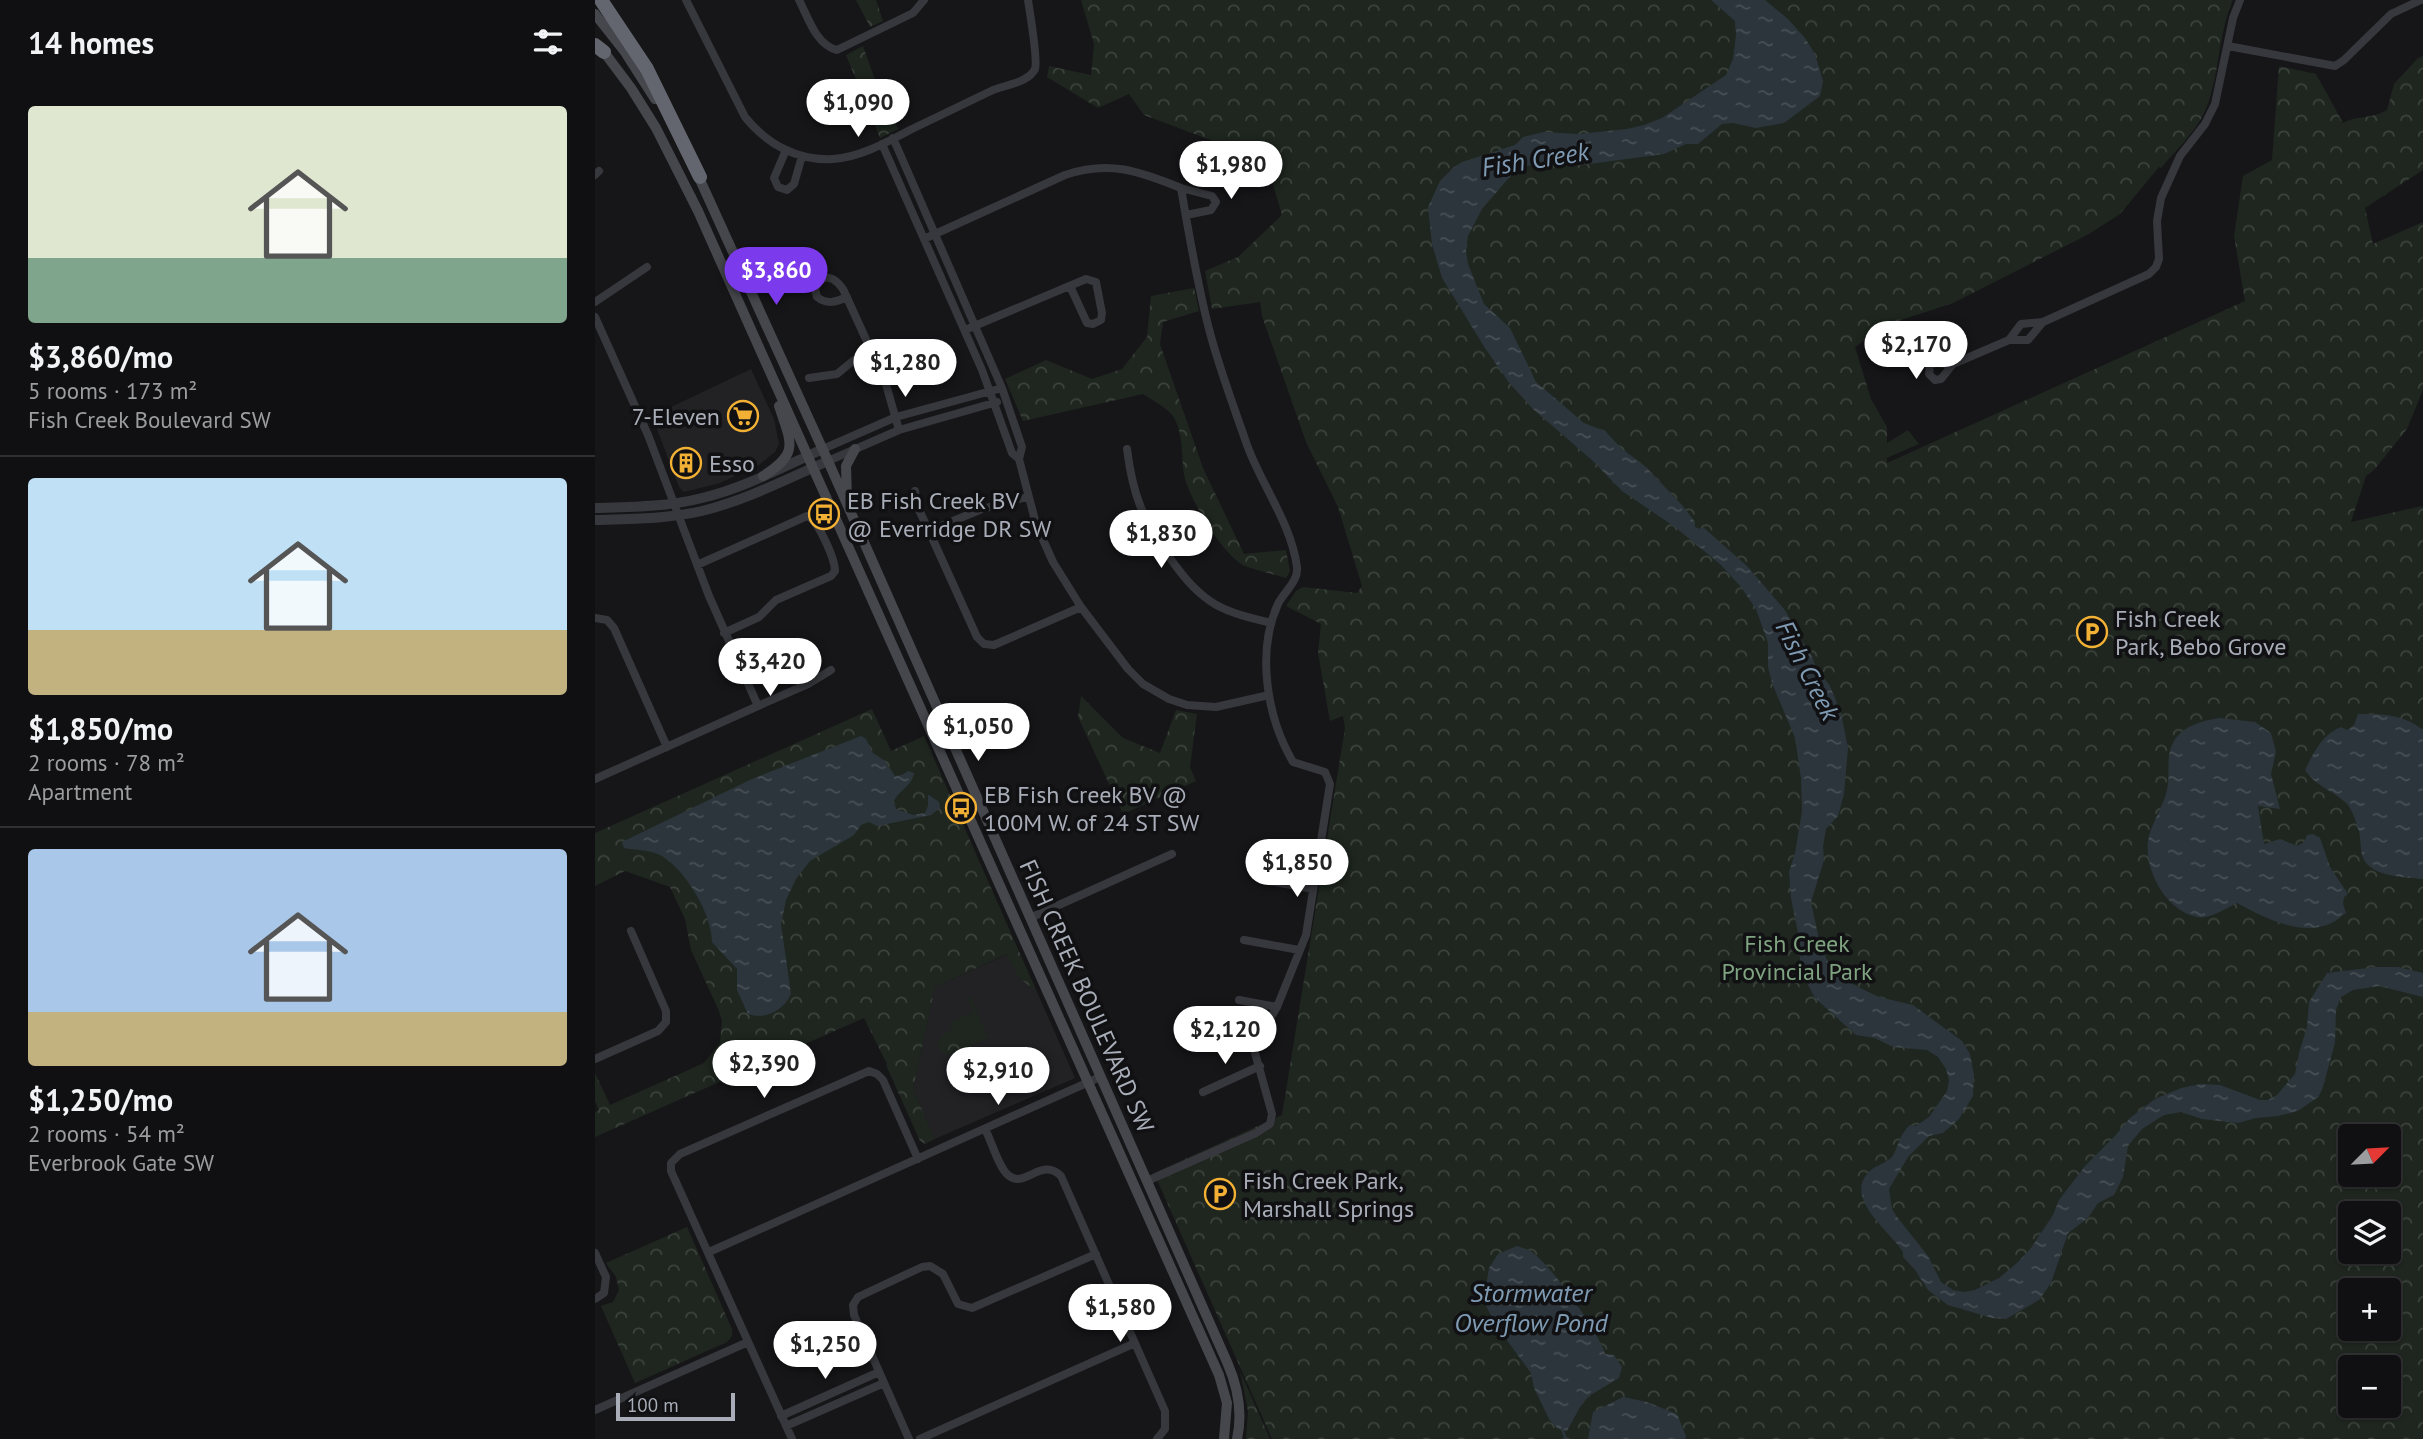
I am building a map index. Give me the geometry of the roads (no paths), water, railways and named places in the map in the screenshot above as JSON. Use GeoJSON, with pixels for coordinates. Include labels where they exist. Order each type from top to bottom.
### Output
{"type":"FeatureCollection","features":[{"type":"Feature","properties":{"kind":"highway"},"geometry":{"type":"LineString","coordinates":[[601,0],[647,69],[700,177]]}},
{"type":"Feature","properties":{"kind":"main road","name":"FISH CREEK BOULEVARD SW"},"geometry":{"type":"LineString","coordinates":[[595,14],[648,87],[700,177],[823,449],[1232,1374],[1240,1408],[1237,1439]]}},
{"type":"Feature","properties":{"kind":"main road","name":"FISH CREEK BOULEVARD SW"},"geometry":{"type":"LineString","coordinates":[[598,46],[631,88],[677,168],[766,360],[1223,1384],[1227,1412],[1224,1439]]}},
{"type":"Feature","properties":{"kind":"main road"},"geometry":{"type":"LineString","coordinates":[[763,476],[786,460],[790,442],[766,360]]}},
{"type":"Feature","properties":{"kind":"main road"},"geometry":{"type":"LineString","coordinates":[[847,505],[846,466],[855,449]]}},
{"type":"Feature","properties":{"kind":"street"},"geometry":{"type":"LineString","coordinates":[[685,0],[745,117],[766,138],[786,150],[803,156],[833,159],[863,153],[1031,74],[1036,64],[1028,0]]}},
{"type":"Feature","properties":{"kind":"street"},"geometry":{"type":"LineString","coordinates":[[799,0],[820,41],[837,50],[913,13],[924,0]]}},
{"type":"Feature","properties":{"kind":"street"},"geometry":{"type":"LineString","coordinates":[[2009,340],[2021,324],[2043,322],[2149,274],[2157,267],[2157,221],[2161,198],[2180,156],[2205,124],[2215,104],[2233,18],[2240,0]]}},
{"type":"Feature","properties":{"kind":"street"},"geometry":{"type":"LineString","coordinates":[[2228,46],[2335,65],[2344,61],[2391,14],[2421,0]]}},
{"type":"Feature","properties":{"kind":"street"},"geometry":{"type":"LineString","coordinates":[[893,138],[1007,400],[1022,447],[1019,459],[1036,524],[1053,562],[1081,607],[1143,684],[1169,699],[1187,705],[1216,707],[1269,695]]}},
{"type":"Feature","properties":{"kind":"street"},"geometry":{"type":"LineString","coordinates":[[881,144],[965,330],[1012,453],[1019,459]]}},
{"type":"Feature","properties":{"kind":"street"},"geometry":{"type":"LineString","coordinates":[[786,150],[774,178],[778,187],[787,190],[794,184],[803,156]]}},
{"type":"Feature","properties":{"kind":"street"},"geometry":{"type":"LineString","coordinates":[[924,239],[1086,169],[1120,168],[1145,174],[1212,196],[1216,202],[1211,210],[1186,215]]}},
{"type":"Feature","properties":{"kind":"street"},"geometry":{"type":"LineString","coordinates":[[1147,1181],[1256,1133],[1270,1124],[1272,1114],[1255,1053],[1255,1044],[1277,1007],[1305,935],[1330,780],[1321,770],[1298,766],[1293,762],[1284,747],[1269,695],[1265,664],[1271,623],[1279,603],[1296,578],[1297,566],[1283,520],[1248,448],[1218,361],[1207,320],[1181,188]]}},
{"type":"Feature","properties":{"kind":"street"},"geometry":{"type":"LineString","coordinates":[[595,302],[646,267]]}},
{"type":"Feature","properties":{"kind":"street"},"geometry":{"type":"LineString","coordinates":[[965,330],[1086,278],[1096,282],[1101,320],[1093,324],[1087,323],[1070,286]]}},
{"type":"Feature","properties":{"kind":"street"},"geometry":{"type":"LineString","coordinates":[[847,297],[885,381],[899,430]]}},
{"type":"Feature","properties":{"kind":"street"},"geometry":{"type":"LineString","coordinates":[[595,317],[680,515],[724,633],[758,706]]}},
{"type":"Feature","properties":{"kind":"street"},"geometry":{"type":"LineString","coordinates":[[1953,364],[2009,340],[2028,341],[2043,322]]}},
{"type":"Feature","properties":{"kind":"street"},"geometry":{"type":"LineString","coordinates":[[809,378],[837,373],[853,360],[871,352]]}},
{"type":"Feature","properties":{"kind":"street"},"geometry":{"type":"LineString","coordinates":[[595,508],[675,503],[713,495],[763,476],[896,417],[1002,388]]}},
{"type":"Feature","properties":{"kind":"street"},"geometry":{"type":"LineString","coordinates":[[595,520],[680,515],[744,498],[899,430],[1007,400]]}},
{"type":"Feature","properties":{"kind":"street"},"geometry":{"type":"LineString","coordinates":[[1127,449],[1131,477],[1143,517],[1186,581],[1212,603],[1271,623]]}},
{"type":"Feature","properties":{"kind":"street"},"geometry":{"type":"LineString","coordinates":[[915,491],[919,510],[977,638],[984,644],[997,644],[1081,607]]}},
{"type":"Feature","properties":{"kind":"street"},"geometry":{"type":"LineString","coordinates":[[929,531],[982,509],[1027,497]]}},
{"type":"Feature","properties":{"kind":"street"},"geometry":{"type":"LineString","coordinates":[[697,565],[807,516],[815,521],[834,563],[835,571],[831,576],[776,600],[759,617],[724,633]]}},
{"type":"Feature","properties":{"kind":"street"},"geometry":{"type":"LineString","coordinates":[[595,618],[607,620],[614,628],[667,747]]}},
{"type":"Feature","properties":{"kind":"street"},"geometry":{"type":"LineString","coordinates":[[595,779],[808,684],[831,670]]}},
{"type":"Feature","properties":{"kind":"street"},"geometry":{"type":"LineString","coordinates":[[952,776],[964,771]]}},
{"type":"Feature","properties":{"kind":"street"},"geometry":{"type":"LineString","coordinates":[[1313,889],[1269,881],[1258,872],[1258,863],[1263,855],[1271,853],[1318,861]]}},
{"type":"Feature","properties":{"kind":"street"},"geometry":{"type":"LineString","coordinates":[[1030,918],[1172,854]]}},
{"type":"Feature","properties":{"kind":"street"},"geometry":{"type":"LineString","coordinates":[[595,1059],[658,1031],[666,1022],[666,1011],[631,931]]}},
{"type":"Feature","properties":{"kind":"street"},"geometry":{"type":"LineString","coordinates":[[1244,940],[1299,950]]}},
{"type":"Feature","properties":{"kind":"street"},"geometry":{"type":"LineString","coordinates":[[1238,1000],[1277,1007]]}},
{"type":"Feature","properties":{"kind":"street"},"geometry":{"type":"LineString","coordinates":[[1203,1092],[1260,1066]]}},
{"type":"Feature","properties":{"kind":"street"},"geometry":{"type":"LineString","coordinates":[[792,1439],[671,1171],[672,1159],[869,1071],[883,1080],[918,1159]]}},
{"type":"Feature","properties":{"kind":"street"},"geometry":{"type":"LineString","coordinates":[[709,1252],[1100,1077]]}},
{"type":"Feature","properties":{"kind":"street"},"geometry":{"type":"LineString","coordinates":[[985,1129],[1010,1177],[1023,1178],[1047,1169],[1052,1169],[1061,1176],[1165,1411],[1165,1429],[1157,1439]]}},
{"type":"Feature","properties":{"kind":"street"},"geometry":{"type":"LineString","coordinates":[[595,1253],[606,1277],[606,1287],[602,1295],[595,1299]]}},
{"type":"Feature","properties":{"kind":"street"},"geometry":{"type":"LineString","coordinates":[[909,1439],[853,1310],[854,1302],[860,1295],[922,1267],[930,1266],[943,1274],[958,1304],[972,1308],[1096,1254]]}},
{"type":"Feature","properties":{"kind":"street"},"geometry":{"type":"LineString","coordinates":[[595,1410],[748,1342]]}},
{"type":"Feature","properties":{"kind":"street"},"geometry":{"type":"LineString","coordinates":[[920,1439],[1135,1343]]}},
{"type":"Feature","properties":{"kind":"street"},"geometry":{"type":"LineString","coordinates":[[781,1416],[879,1372]]}},
{"type":"Feature","properties":{"kind":"street"},"geometry":{"type":"LineString","coordinates":[[786,1426],[884,1383]]}},
{"type":"Feature","properties":{"kind":"water","name":"Fish Creek"},"geometry":{"type":"Polygon","coordinates":[[[1711,0],[1765,0],[1788,19],[1815,54],[1823,81],[1820,96],[1784,123],[1756,128],[1733,123],[1722,124],[1698,144],[1686,144],[1664,154],[1589,164],[1519,166],[1482,209],[1468,236],[1468,264],[1484,304],[1510,328],[1536,382],[1584,423],[1605,431],[1621,448],[1646,467],[1682,505],[1695,522],[1695,527],[1703,527],[1747,566],[1784,609],[1809,650],[1817,669],[1830,686],[1841,713],[1848,748],[1844,794],[1838,816],[1826,829],[1824,860],[1811,902],[1820,944],[1828,962],[1844,979],[1879,997],[1913,1005],[1962,1041],[1970,1054],[1974,1075],[1973,1096],[1959,1119],[1943,1133],[1929,1136],[1908,1157],[1889,1189],[1892,1209],[1928,1256],[1941,1282],[1953,1290],[1975,1290],[1999,1278],[2017,1263],[2031,1248],[2053,1215],[2059,1200],[2085,1166],[2130,1118],[2155,1099],[2181,1088],[2201,1084],[2220,1085],[2260,1100],[2268,1100],[2277,1095],[2295,1074],[2307,1027],[2309,1002],[2327,973],[2398,967],[2423,973],[2423,997],[2379,986],[2353,990],[2341,997],[2336,1010],[2335,1043],[2322,1090],[2318,1097],[2298,1111],[2238,1123],[2202,1119],[2181,1112],[2164,1115],[2142,1129],[2128,1146],[2123,1177],[2114,1195],[2098,1203],[2088,1218],[2068,1233],[2051,1283],[2039,1300],[2006,1319],[1992,1318],[1948,1305],[1928,1290],[1903,1257],[1903,1252],[1865,1204],[1862,1183],[1868,1173],[1891,1158],[1910,1125],[1916,1126],[1929,1117],[1947,1091],[1949,1080],[1938,1057],[1927,1050],[1893,1047],[1875,1038],[1856,1035],[1815,998],[1801,972],[1789,872],[1802,811],[1801,778],[1795,738],[1772,683],[1768,667],[1768,643],[1756,609],[1721,565],[1675,527],[1622,491],[1593,461],[1534,410],[1510,384],[1442,278],[1432,244],[1428,207],[1440,181],[1462,162],[1515,145],[1523,137],[1544,132],[1578,134],[1644,125],[1662,118],[1726,75],[1733,59],[1735,21],[1711,0]]]}},
{"type":"Feature","properties":{"kind":"water"},"geometry":{"type":"Polygon","coordinates":[[[2358,714],[2400,718],[2423,730],[2423,879],[2389,875],[2367,864],[2362,855],[2359,831],[2348,805],[2315,781],[2305,770],[2323,740],[2334,730],[2341,727],[2347,730],[2354,725],[2358,714]]]}},
{"type":"Feature","properties":{"kind":"water"},"geometry":{"type":"Polygon","coordinates":[[[2219,718],[2255,722],[2271,733],[2276,752],[2271,774],[2280,809],[2258,806],[2264,844],[2280,839],[2297,846],[2304,842],[2307,835],[2313,834],[2320,838],[2330,867],[2348,894],[2344,897],[2343,904],[2346,913],[2332,923],[2316,928],[2292,926],[2269,919],[2237,903],[2212,915],[2197,917],[2176,907],[2159,888],[2150,864],[2148,841],[2167,790],[2172,744],[2190,727],[2219,718]]]}},
{"type":"Feature","properties":{"kind":"water"},"geometry":{"type":"Polygon","coordinates":[[[861,736],[895,776],[908,771],[914,773],[911,781],[894,801],[896,809],[913,815],[925,813],[928,795],[939,802],[940,808],[931,815],[877,826],[869,822],[861,825],[854,835],[810,861],[796,879],[786,900],[781,924],[791,994],[773,1013],[761,1016],[748,1014],[737,990],[737,969],[712,942],[703,906],[688,882],[662,856],[624,848],[622,842],[752,779],[861,736]]]}},
{"type":"Feature","properties":{"kind":"water","name":"Stormwater Overflow Pond"},"geometry":{"type":"Polygon","coordinates":[[[1517,1246],[1532,1252],[1550,1270],[1585,1317],[1605,1354],[1614,1355],[1622,1367],[1619,1378],[1589,1396],[1567,1431],[1558,1429],[1549,1419],[1534,1388],[1531,1373],[1498,1328],[1486,1306],[1489,1268],[1498,1254],[1517,1246]]]}},
{"type":"Feature","properties":{"kind":"water"},"geometry":{"type":"Polygon","coordinates":[[[1623,1397],[1647,1402],[1677,1414],[1685,1439],[1588,1439],[1593,1412],[1623,1397]]]}},
{"type":"Feature","properties":{"kind":"waterway"},"geometry":{"type":"LineString","coordinates":[[1562,1429],[1566,1439]]}},
{"type":"Feature","properties":{"kind":"place","name":"7-Eleven"},"geometry":{"type":"Point","coordinates":[743,416]}},
{"type":"Feature","properties":{"kind":"place","name":"Esso"},"geometry":{"type":"Point","coordinates":[686,463]}},
{"type":"Feature","properties":{"kind":"place","name":"EB Fish Creek BV @ Everridge DR SW"},"geometry":{"type":"Point","coordinates":[824,514]}},
{"type":"Feature","properties":{"kind":"place","name":"Fish Creek Park, Bebo Grove"},"geometry":{"type":"Point","coordinates":[2092,632]}},
{"type":"Feature","properties":{"kind":"place","name":"EB Fish Creek BV @ 100M W. of 24 ST SW"},"geometry":{"type":"Point","coordinates":[961,808]}},
{"type":"Feature","properties":{"kind":"place","name":"Fish Creek Park, Marshall Springs"},"geometry":{"type":"Point","coordinates":[1220,1194]}},
{"type":"Feature","properties":{"kind":"park label","name":"Fish Creek Provincial Park"},"geometry":{"type":"Point","coordinates":[1797,957]}}]}
